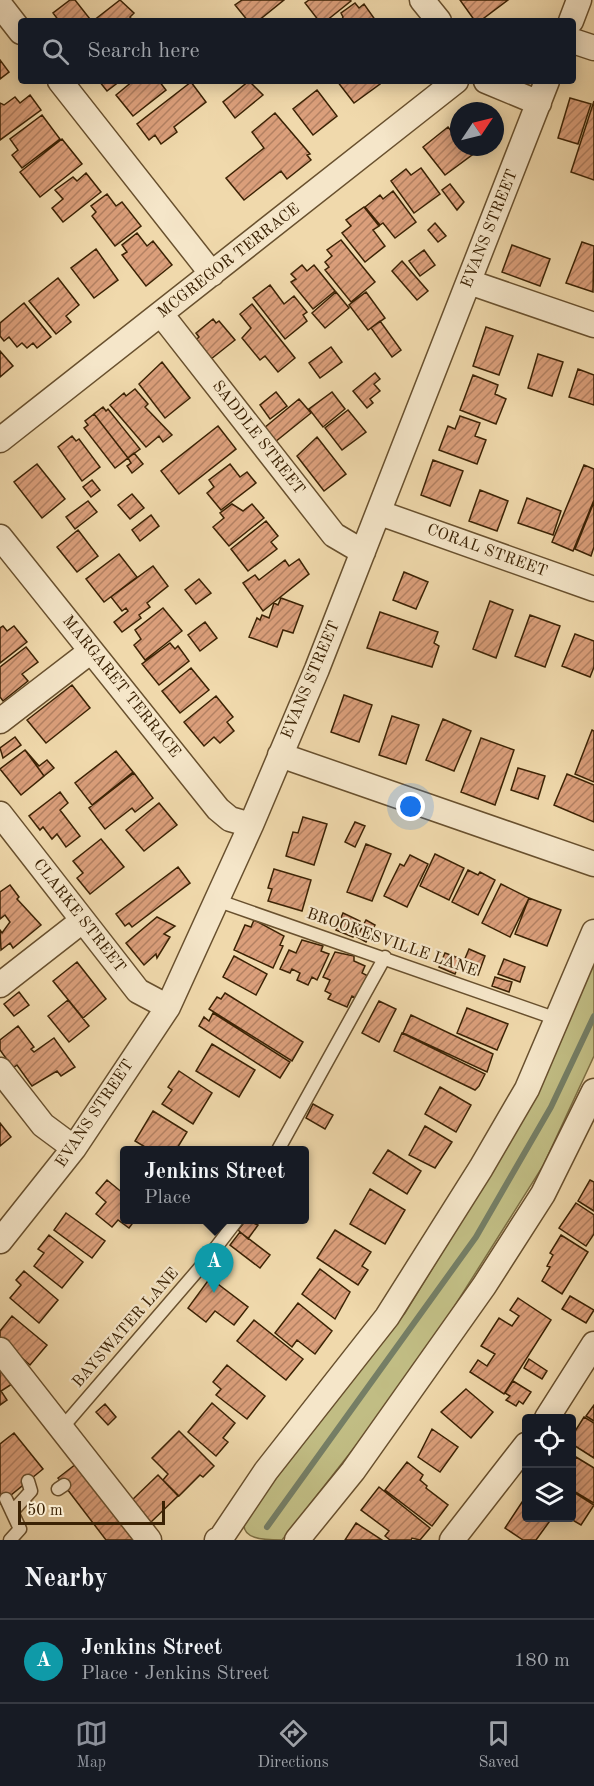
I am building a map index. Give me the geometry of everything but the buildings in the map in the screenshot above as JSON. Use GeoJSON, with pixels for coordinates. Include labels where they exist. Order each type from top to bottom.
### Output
{"type":"FeatureCollection","features":[{"type":"Feature","properties":{"kind":"street"},"geometry":{"type":"LineString","coordinates":[[422,0],[437,18]]}},
{"type":"Feature","properties":{"kind":"street"},"geometry":{"type":"LineString","coordinates":[[572,18],[579,0]]}},
{"type":"Feature","properties":{"kind":"street"},"geometry":{"type":"LineString","coordinates":[[0,4],[18,28]]}},
{"type":"Feature","properties":{"kind":"street"},"geometry":{"type":"LineString","coordinates":[[576,42],[594,48]]}},
{"type":"Feature","properties":{"kind":"street"},"geometry":{"type":"LineString","coordinates":[[62,84],[212,274]]}},
{"type":"Feature","properties":{"kind":"street","name":"MCGREGOR TERRACE"},"geometry":{"type":"LineString","coordinates":[[0,440],[452,84]]}},
{"type":"Feature","properties":{"kind":"street"},"geometry":{"type":"LineString","coordinates":[[502,84],[543,92]]}},
{"type":"Feature","properties":{"kind":"street","name":"EVANS STREET"},"geometry":{"type":"LineString","coordinates":[[0,1241],[74,1148],[168,1007],[251,825],[380,513],[543,92]]}},
{"type":"Feature","properties":{"kind":"street"},"geometry":{"type":"LineString","coordinates":[[469,282],[594,325]]}},
{"type":"Feature","properties":{"kind":"street","name":"SADDLE STREET"},"geometry":{"type":"LineString","coordinates":[[161,314],[334,535],[363,552]]}},
{"type":"Feature","properties":{"kind":"street","name":"CORAL STREET"},"geometry":{"type":"LineString","coordinates":[[380,513],[594,590]]}},
{"type":"Feature","properties":{"kind":"street","name":"MARGARET TERRACE"},"geometry":{"type":"LineString","coordinates":[[0,537],[218,809],[230,819],[251,825]]}},
{"type":"Feature","properties":{"kind":"street"},"geometry":{"type":"LineString","coordinates":[[0,721],[92,651]]}},
{"type":"Feature","properties":{"kind":"street"},"geometry":{"type":"LineString","coordinates":[[280,755],[594,864]]}},
{"type":"Feature","properties":{"kind":"street","name":"CLARKE STREET"},"geometry":{"type":"LineString","coordinates":[[0,814],[138,991],[168,1007]]}},
{"type":"Feature","properties":{"kind":"street"},"geometry":{"type":"LineString","coordinates":[[0,985],[82,921]]}},
{"type":"Feature","properties":{"kind":"street"},"geometry":{"type":"LineString","coordinates":[[221,1540],[266,1471],[407,1288],[482,1168],[527,1089],[594,932]]}},
{"type":"Feature","properties":{"kind":"street"},"geometry":{"type":"LineString","coordinates":[[0,1070],[43,1125],[74,1148]]}},
{"type":"Feature","properties":{"kind":"street"},"geometry":{"type":"LineString","coordinates":[[297,1540],[353,1471],[484,1286],[543,1194],[594,1091]]}},
{"type":"Feature","properties":{"kind":"street"},"geometry":{"type":"LineString","coordinates":[[551,1414],[594,1344]]}},
{"type":"Feature","properties":{"kind":"street"},"geometry":{"type":"LineString","coordinates":[[0,1350],[150,1540]]}},
{"type":"Feature","properties":{"kind":"street"},"geometry":{"type":"LineString","coordinates":[[452,1540],[522,1450]]}},
{"type":"Feature","properties":{"kind":"lane","name":"BROOKESVILLE LANE"},"geometry":{"type":"LineString","coordinates":[[216,900],[385,957],[556,1019]]}},
{"type":"Feature","properties":{"kind":"lane"},"geometry":{"type":"LineString","coordinates":[[280,1146],[385,957]]}},
{"type":"Feature","properties":{"kind":"lane","name":"BAYSWATER LANE"},"geometry":{"type":"LineString","coordinates":[[61,1429],[204,1263],[234,1224]]}},
{"type":"Feature","properties":{"kind":"lane"},"geometry":{"type":"LineString","coordinates":[[12,1512],[31,1491],[28,1481]]}},
{"type":"Feature","properties":{"kind":"lane"},"geometry":{"type":"LineString","coordinates":[[6,1499],[20,1529],[10,1540]]}},
{"type":"Feature","properties":{"kind":"shaded area"},"geometry":{"type":"Polygon","coordinates":[[[594,956],[594,1056],[543,1166],[411,1375],[282,1540],[261,1539],[249,1535],[245,1531],[245,1518],[405,1313],[519,1127],[594,956]]]}},
{"type":"Feature","properties":{"kind":"waterway"},"geometry":{"type":"LineString","coordinates":[[267,1527],[476,1237],[551,1107],[594,1016]]}},
{"type":"Feature","properties":{"kind":"place","name":"Jenkins Street"},"geometry":{"type":"Point","coordinates":[214,1293]}}]}
